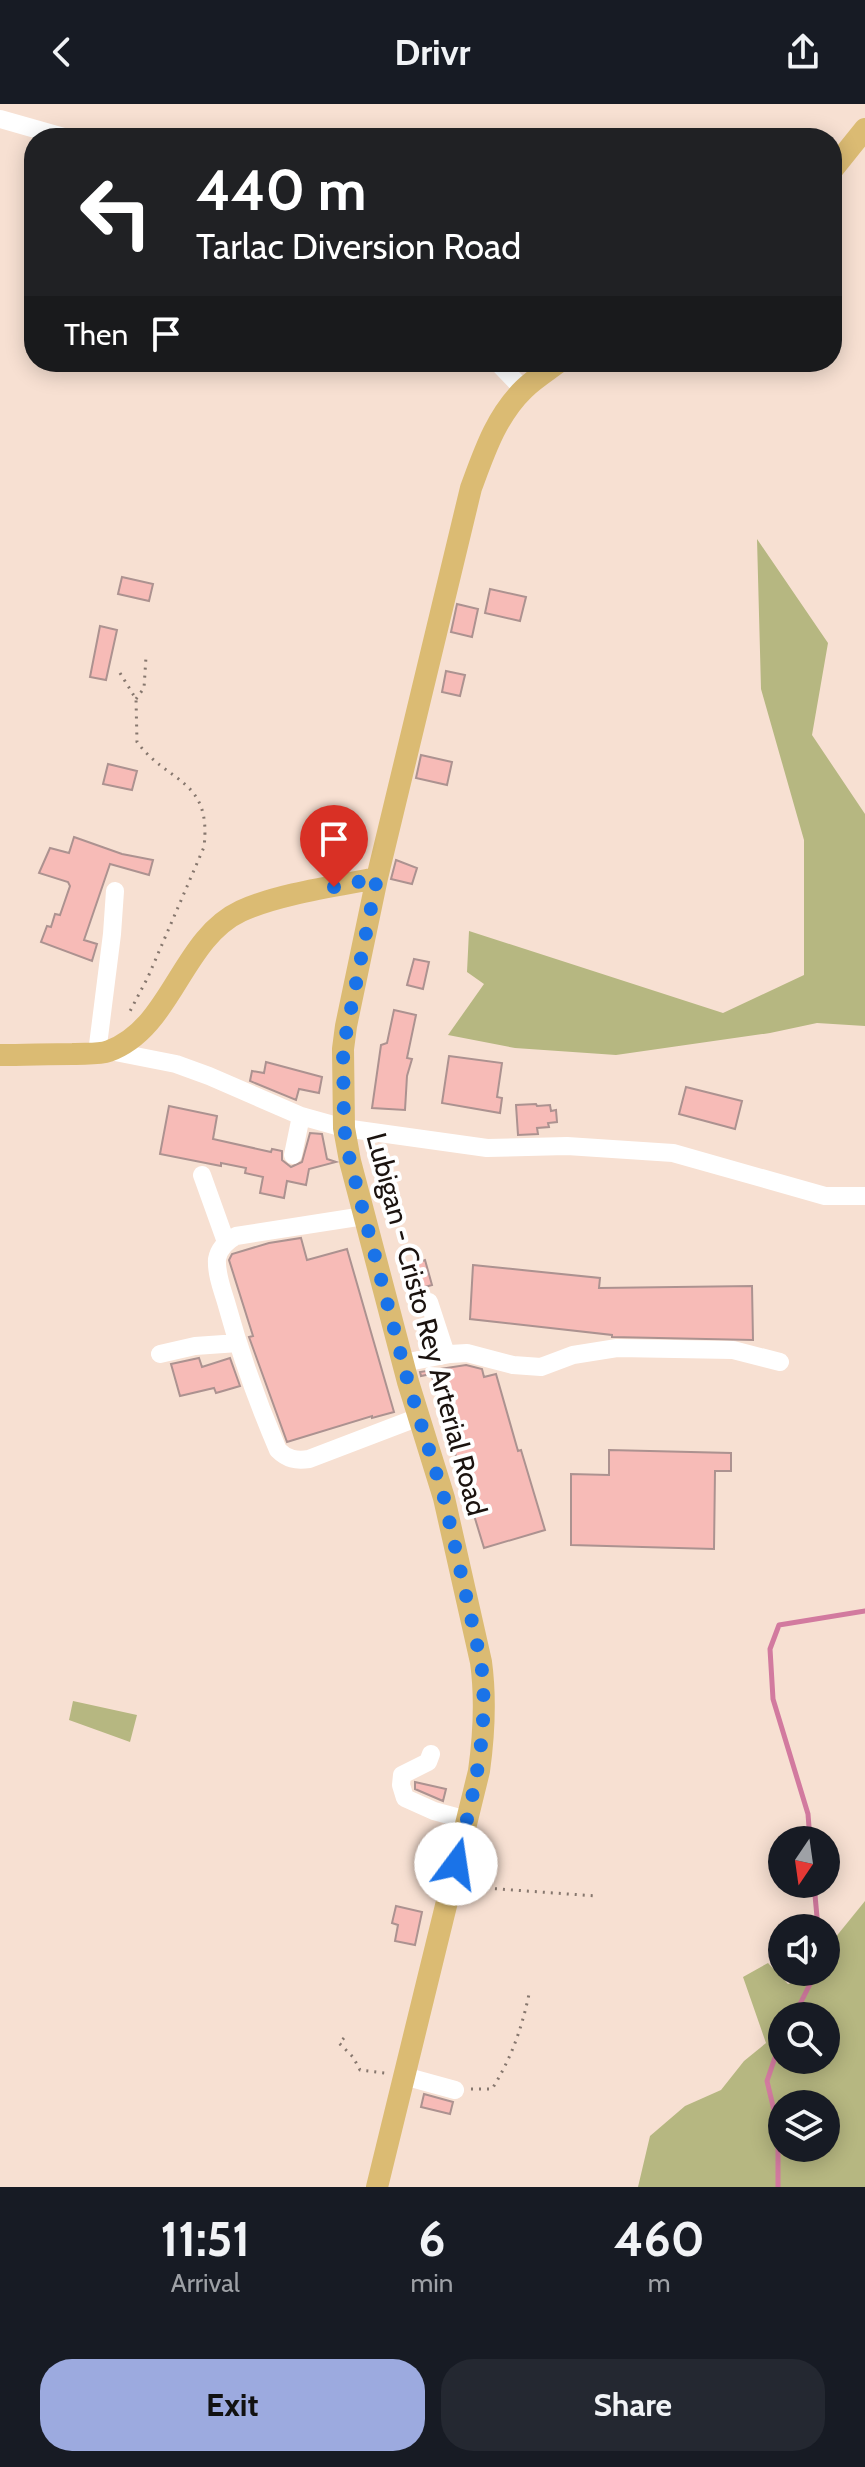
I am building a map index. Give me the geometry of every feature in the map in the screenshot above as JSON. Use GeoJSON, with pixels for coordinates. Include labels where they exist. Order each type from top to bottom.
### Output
{"type":"FeatureCollection","features":[{"type":"Feature","properties":{"kind":"main road"},"geometry":{"type":"LineString","coordinates":[[842,158],[865,129]]}},
{"type":"Feature","properties":{"kind":"main road","name":"Lubigan - Cristo Rey Arterial Road"},"geometry":{"type":"LineString","coordinates":[[377,2187],[483,1744],[483,1676],[444,1498],[403,1363],[344,1128],[343,1049],[377,878],[471,488],[491,436],[523,389],[546,372]]}},
{"type":"Feature","properties":{"kind":"main road"},"geometry":{"type":"LineString","coordinates":[[0,1055],[103,1052],[133,1036],[158,1012],[195,952],[212,933],[240,911],[307,891],[377,878]]}},
{"type":"Feature","properties":{"kind":"street"},"geometry":{"type":"LineString","coordinates":[[0,119],[32,128]]}},
{"type":"Feature","properties":{"kind":"street"},"geometry":{"type":"LineString","coordinates":[[507,372],[523,389]]}},
{"type":"Feature","properties":{"kind":"street"},"geometry":{"type":"LineString","coordinates":[[115,891],[103,1052],[176,1064],[301,1116],[344,1128],[487,1148],[567,1146],[673,1153],[825,1196],[865,1196]]}},
{"type":"Feature","properties":{"kind":"street"},"geometry":{"type":"LineString","coordinates":[[293,1155],[301,1116]]}},
{"type":"Feature","properties":{"kind":"street"},"geometry":{"type":"LineString","coordinates":[[202,1175],[226,1242]]}},
{"type":"Feature","properties":{"kind":"street"},"geometry":{"type":"LineString","coordinates":[[364,1216],[236,1236],[226,1242],[217,1260],[220,1280],[254,1393],[278,1450],[285,1456],[309,1459],[419,1417]]}},
{"type":"Feature","properties":{"kind":"street"},"geometry":{"type":"LineString","coordinates":[[429,1302],[446,1354]]}},
{"type":"Feature","properties":{"kind":"street"},"geometry":{"type":"LineString","coordinates":[[160,1354],[195,1346],[238,1343]]}},
{"type":"Feature","properties":{"kind":"street"},"geometry":{"type":"LineString","coordinates":[[403,1363],[467,1353],[530,1367],[548,1365],[573,1355],[617,1348],[733,1350],[780,1362]]}},
{"type":"Feature","properties":{"kind":"street"},"geometry":{"type":"LineString","coordinates":[[431,1754],[428,1762],[402,1775],[405,1798],[434,1811],[467,1820]]}},
{"type":"Feature","properties":{"kind":"street"},"geometry":{"type":"LineString","coordinates":[[404,2079],[455,2090]]}},
{"type":"Feature","properties":{"kind":"path"},"geometry":{"type":"LineString","coordinates":[[136,699],[144,688],[146,657]]}},
{"type":"Feature","properties":{"kind":"path"},"geometry":{"type":"LineString","coordinates":[[103,1052],[148,977],[204,847],[205,832],[203,811],[191,788],[137,742],[136,699],[120,673]]}},
{"type":"Feature","properties":{"kind":"path"},"geometry":{"type":"LineString","coordinates":[[451,1885],[596,1896]]}},
{"type":"Feature","properties":{"kind":"path"},"geometry":{"type":"LineString","coordinates":[[455,2090],[492,2089],[512,2052],[529,1994]]}},
{"type":"Feature","properties":{"kind":"path"},"geometry":{"type":"LineString","coordinates":[[344,2038],[339,2043],[353,2057],[360,2070],[380,2071],[404,2079]]}},
{"type":"Feature","properties":{"kind":"green space"},"geometry":{"type":"Polygon","coordinates":[[[757,539],[828,643],[812,735],[865,814],[865,1026],[817,1023],[770,1033],[616,1055],[515,1048],[448,1035],[484,984],[467,972],[469,931],[723,1013],[804,975],[804,840],[761,689],[757,539]]]}},
{"type":"Feature","properties":{"kind":"green space"},"geometry":{"type":"Polygon","coordinates":[[[73,1701],[137,1715],[130,1742],[69,1720],[73,1701]]]}},
{"type":"Feature","properties":{"kind":"green space"},"geometry":{"type":"Polygon","coordinates":[[[865,1901],[865,2187],[638,2187],[650,2136],[685,2106],[721,2090],[744,2061],[766,2043],[743,1977],[768,1963],[768,1986],[840,1986],[840,1932],[865,1901]]]}},
{"type":"Feature","properties":{"kind":"building"},"geometry":{"type":"Polygon","coordinates":[[[122,577],[153,584],[149,601],[118,594],[122,577]]]}},
{"type":"Feature","properties":{"kind":"building"},"geometry":{"type":"Polygon","coordinates":[[[490,589],[526,597],[520,621],[485,613],[490,589]]]}},
{"type":"Feature","properties":{"kind":"building"},"geometry":{"type":"Polygon","coordinates":[[[457,604],[478,609],[472,637],[451,632],[457,604]]]}},
{"type":"Feature","properties":{"kind":"building"},"geometry":{"type":"Polygon","coordinates":[[[100,626],[117,630],[106,680],[90,677],[100,626]]]}},
{"type":"Feature","properties":{"kind":"building"},"geometry":{"type":"Polygon","coordinates":[[[446,671],[465,675],[460,696],[442,692],[446,671]]]}},
{"type":"Feature","properties":{"kind":"building"},"geometry":{"type":"Polygon","coordinates":[[[421,755],[452,762],[447,785],[416,778],[421,755]]]}},
{"type":"Feature","properties":{"kind":"building"},"geometry":{"type":"Polygon","coordinates":[[[108,764],[137,771],[132,790],[103,784],[108,764]]]}},
{"type":"Feature","properties":{"kind":"building"},"geometry":{"type":"Polygon","coordinates":[[[74,837],[122,854],[153,860],[149,875],[110,864],[84,940],[97,944],[92,961],[41,942],[55,914],[60,915],[70,886],[68,882],[39,873],[50,848],[69,853],[74,837]]]}},
{"type":"Feature","properties":{"kind":"building"},"geometry":{"type":"Polygon","coordinates":[[[316,845],[339,850],[335,864],[313,858],[316,845]]]}},
{"type":"Feature","properties":{"kind":"building"},"geometry":{"type":"Polygon","coordinates":[[[396,860],[417,868],[412,884],[391,879],[396,860]]]}},
{"type":"Feature","properties":{"kind":"building"},"geometry":{"type":"Polygon","coordinates":[[[414,959],[429,962],[423,989],[407,985],[414,959]]]}},
{"type":"Feature","properties":{"kind":"building"},"geometry":{"type":"Polygon","coordinates":[[[394,1010],[416,1015],[407,1058],[412,1059],[407,1076],[405,1110],[372,1108],[381,1045],[387,1043],[394,1010]]]}},
{"type":"Feature","properties":{"kind":"building"},"geometry":{"type":"Polygon","coordinates":[[[449,1056],[502,1063],[497,1097],[502,1098],[500,1113],[442,1103],[449,1056]]]}},
{"type":"Feature","properties":{"kind":"building"},"geometry":{"type":"Polygon","coordinates":[[[266,1062],[322,1077],[319,1093],[299,1089],[296,1100],[250,1081],[252,1071],[264,1073],[266,1062]]]}},
{"type":"Feature","properties":{"kind":"building"},"geometry":{"type":"Polygon","coordinates":[[[686,1087],[742,1101],[735,1129],[679,1114],[686,1087]]]}},
{"type":"Feature","properties":{"kind":"building"},"geometry":{"type":"Polygon","coordinates":[[[516,1105],[550,1105],[551,1111],[556,1110],[557,1122],[548,1123],[549,1127],[537,1128],[538,1134],[518,1135],[516,1105]]]}},
{"type":"Feature","properties":{"kind":"building"},"geometry":{"type":"Polygon","coordinates":[[[169,1106],[217,1116],[213,1139],[271,1152],[272,1149],[282,1151],[282,1160],[291,1167],[302,1162],[310,1133],[322,1134],[327,1159],[336,1162],[309,1169],[306,1185],[287,1181],[284,1198],[260,1193],[263,1177],[245,1173],[246,1168],[160,1154],[169,1106]]]}},
{"type":"Feature","properties":{"kind":"building"},"geometry":{"type":"Polygon","coordinates":[[[301,1238],[307,1260],[347,1249],[394,1412],[287,1442],[249,1337],[253,1336],[229,1260],[232,1254],[301,1238]]]}},
{"type":"Feature","properties":{"kind":"building"},"geometry":{"type":"Polygon","coordinates":[[[425,1260],[432,1285],[410,1291],[404,1266],[425,1260]]]}},
{"type":"Feature","properties":{"kind":"building"},"geometry":{"type":"Polygon","coordinates":[[[473,1265],[600,1278],[599,1288],[752,1286],[753,1340],[612,1337],[470,1319],[473,1265]]]}},
{"type":"Feature","properties":{"kind":"building"},"geometry":{"type":"Polygon","coordinates":[[[199,1358],[202,1367],[230,1358],[240,1386],[216,1393],[214,1388],[180,1396],[171,1364],[199,1358]]]}},
{"type":"Feature","properties":{"kind":"building"},"geometry":{"type":"Polygon","coordinates":[[[466,1365],[482,1369],[484,1377],[496,1374],[545,1530],[484,1548],[431,1374],[421,1376],[420,1372],[466,1365]]]}},
{"type":"Feature","properties":{"kind":"building"},"geometry":{"type":"Polygon","coordinates":[[[609,1450],[731,1453],[731,1471],[715,1471],[714,1549],[571,1545],[571,1474],[609,1475],[609,1450]]]}},
{"type":"Feature","properties":{"kind":"building"},"geometry":{"type":"Polygon","coordinates":[[[415,1782],[446,1789],[443,1801],[415,1789],[415,1782]]]}},
{"type":"Feature","properties":{"kind":"building"},"geometry":{"type":"Polygon","coordinates":[[[396,1906],[422,1912],[415,1945],[395,1941],[398,1925],[392,1923],[396,1906]]]}},
{"type":"Feature","properties":{"kind":"building"},"geometry":{"type":"Polygon","coordinates":[[[424,2094],[453,2102],[450,2114],[421,2107],[424,2094]]]}},
{"type":"Feature","properties":{"kind":"waterway"},"geometry":{"type":"LineString","coordinates":[[809,1826],[773,1699],[770,1649],[779,1625],[865,1611]]}},
{"type":"Feature","properties":{"kind":"waterway"},"geometry":{"type":"LineString","coordinates":[[815,1898],[817,1914]]}},
{"type":"Feature","properties":{"kind":"waterway"},"geometry":{"type":"LineString","coordinates":[[801,2002],[809,1986]]}},
{"type":"Feature","properties":{"kind":"waterway"},"geometry":{"type":"LineString","coordinates":[[769,2074],[767,2081],[778,2127],[778,2187]]}},
{"type":"Feature","properties":{"kind":"route"},"geometry":{"type":"LineString","coordinates":[[334,887],[377,878],[346,1026],[343,1049],[344,1128],[408,1382],[444,1498],[485,1689],[479,1771],[456,1864]]}}]}
